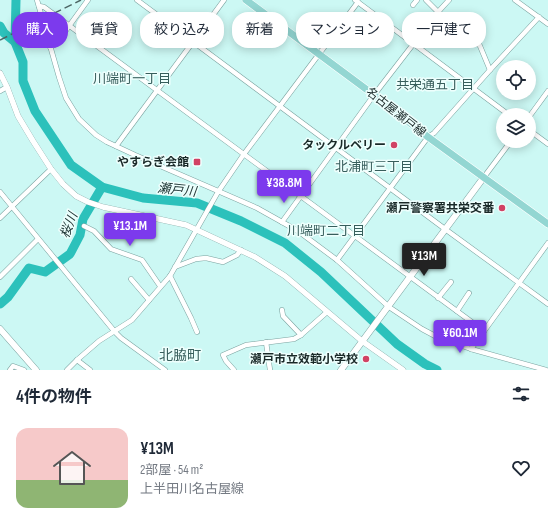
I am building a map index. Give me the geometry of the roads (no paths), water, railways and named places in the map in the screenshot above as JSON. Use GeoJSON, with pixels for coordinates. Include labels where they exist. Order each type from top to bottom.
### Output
{"type":"FeatureCollection","features":[{"type":"Feature","properties":{"kind":"main road","name":"名古屋瀬戸線"},"geometry":{"type":"LineString","coordinates":[[246,0],[428,137],[548,224]]}},
{"type":"Feature","properties":{"kind":"main road"},"geometry":{"type":"LineString","coordinates":[[341,370],[484,177]]}},
{"type":"Feature","properties":{"kind":"main road"},"geometry":{"type":"LineString","coordinates":[[0,328],[33,369]]}},
{"type":"Feature","properties":{"kind":"street"},"geometry":{"type":"LineString","coordinates":[[37,0],[41,12]]}},
{"type":"Feature","properties":{"kind":"street"},"geometry":{"type":"LineString","coordinates":[[69,26],[88,0]]}},
{"type":"Feature","properties":{"kind":"street"},"geometry":{"type":"LineString","coordinates":[[137,0],[153,12]]}},
{"type":"Feature","properties":{"kind":"street"},"geometry":{"type":"LineString","coordinates":[[215,12],[224,0]]}},
{"type":"Feature","properties":{"kind":"street"},"geometry":{"type":"LineString","coordinates":[[67,370],[76,360],[99,341],[132,320],[170,276],[216,194],[244,154],[358,2],[364,0]]}},
{"type":"Feature","properties":{"kind":"street"},"geometry":{"type":"LineString","coordinates":[[414,5],[417,0]]}},
{"type":"Feature","properties":{"kind":"street"},"geometry":{"type":"LineString","coordinates":[[426,0],[438,12],[449,0]]}},
{"type":"Feature","properties":{"kind":"street"},"geometry":{"type":"LineString","coordinates":[[515,0],[548,24]]}},
{"type":"Feature","properties":{"kind":"street"},"geometry":{"type":"LineString","coordinates":[[358,2],[402,35]]}},
{"type":"Feature","properties":{"kind":"street"},"geometry":{"type":"LineString","coordinates":[[39,6],[44,7],[484,331]]}},
{"type":"Feature","properties":{"kind":"street"},"geometry":{"type":"LineString","coordinates":[[337,260],[428,137],[434,133],[473,88],[539,17]]}},
{"type":"Feature","properties":{"kind":"street"},"geometry":{"type":"LineString","coordinates":[[50,48],[66,98],[84,124],[96,135],[216,194],[257,208],[282,222],[307,237],[337,260],[389,307],[437,337],[471,349],[546,370]]}},
{"type":"Feature","properties":{"kind":"street"},"geometry":{"type":"LineString","coordinates":[[116,146],[188,48]]}},
{"type":"Feature","properties":{"kind":"street"},"geometry":{"type":"LineString","coordinates":[[201,48],[548,304]]}},
{"type":"Feature","properties":{"kind":"street"},"geometry":{"type":"LineString","coordinates":[[282,222],[374,95],[411,48]]}},
{"type":"Feature","properties":{"kind":"street"},"geometry":{"type":"LineString","coordinates":[[419,48],[500,108]]}},
{"type":"Feature","properties":{"kind":"street"},"geometry":{"type":"LineString","coordinates":[[481,48],[490,70]]}},
{"type":"Feature","properties":{"kind":"street"},"geometry":{"type":"LineString","coordinates":[[0,73],[18,116],[51,169],[63,184],[76,196],[103,207],[186,225],[255,257],[285,276],[362,341],[402,370]]}},
{"type":"Feature","properties":{"kind":"street"},"geometry":{"type":"LineString","coordinates":[[0,91],[7,87]]}},
{"type":"Feature","properties":{"kind":"street"},"geometry":{"type":"LineString","coordinates":[[536,108],[548,91]]}},
{"type":"Feature","properties":{"kind":"street"},"geometry":{"type":"LineString","coordinates":[[536,135],[548,144]]}},
{"type":"Feature","properties":{"kind":"street"},"geometry":{"type":"LineString","coordinates":[[484,177],[506,148]]}},
{"type":"Feature","properties":{"kind":"street"},"geometry":{"type":"LineString","coordinates":[[0,218],[51,169]]}},
{"type":"Feature","properties":{"kind":"street"},"geometry":{"type":"LineString","coordinates":[[0,192],[114,332],[165,370]]}},
{"type":"Feature","properties":{"kind":"street"},"geometry":{"type":"LineString","coordinates":[[84,226],[94,230],[111,249],[142,260],[160,286]]}},
{"type":"Feature","properties":{"kind":"street"},"geometry":{"type":"LineString","coordinates":[[0,277],[38,239]]}},
{"type":"Feature","properties":{"kind":"street"},"geometry":{"type":"LineString","coordinates":[[471,349],[548,243]]}},
{"type":"Feature","properties":{"kind":"street"},"geometry":{"type":"LineString","coordinates":[[175,267],[201,258],[223,262],[237,255],[241,250]]}},
{"type":"Feature","properties":{"kind":"street"},"geometry":{"type":"LineString","coordinates":[[170,276],[197,332]]}},
{"type":"Feature","properties":{"kind":"street"},"geometry":{"type":"LineString","coordinates":[[131,279],[149,300]]}},
{"type":"Feature","properties":{"kind":"street"},"geometry":{"type":"LineString","coordinates":[[438,298],[451,282]]}},
{"type":"Feature","properties":{"kind":"street"},"geometry":{"type":"LineString","coordinates":[[456,311],[469,293]]}},
{"type":"Feature","properties":{"kind":"street"},"geometry":{"type":"LineString","coordinates":[[282,310],[283,316],[301,335]]}},
{"type":"Feature","properties":{"kind":"street"},"geometry":{"type":"LineString","coordinates":[[234,370],[223,355],[246,345],[294,339],[301,335],[327,312]]}},
{"type":"Feature","properties":{"kind":"street"},"geometry":{"type":"LineString","coordinates":[[266,342],[270,370]]}},
{"type":"Feature","properties":{"kind":"street"},"geometry":{"type":"LineString","coordinates":[[76,360],[90,370]]}},
{"type":"Feature","properties":{"kind":"street"},"geometry":{"type":"LineString","coordinates":[[10,370],[13,366],[24,370]]}},
{"type":"Feature","properties":{"kind":"waterway","name":"瀬戸川"},"geometry":{"type":"LineString","coordinates":[[16,0],[15,42],[23,62],[23,81],[35,111],[71,165],[102,187],[143,198],[197,203],[241,221],[285,243],[321,272],[397,344],[425,364],[437,370]]}},
{"type":"Feature","properties":{"kind":"waterway"},"geometry":{"type":"LineString","coordinates":[[0,26],[4,33],[12,40]]}},
{"type":"Feature","properties":{"kind":"waterway","name":"桜川"},"geometry":{"type":"LineString","coordinates":[[0,304],[8,297],[29,268],[45,272],[70,254],[80,235],[83,219],[102,187]]}},
{"type":"Feature","properties":{"kind":"railway"},"geometry":{"type":"LineString","coordinates":[[0,40],[81,0]]}},
{"type":"Feature","properties":{"kind":"place","name":"タックルベリー"},"geometry":{"type":"Point","coordinates":[394,145]}},
{"type":"Feature","properties":{"kind":"place","name":"やすらぎ会館"},"geometry":{"type":"Point","coordinates":[197,162]}},
{"type":"Feature","properties":{"kind":"place","name":"瀬戸警察署共栄交番"},"geometry":{"type":"Point","coordinates":[502,208]}},
{"type":"Feature","properties":{"kind":"place","name":"瀬戸市立效範小学校"},"geometry":{"type":"Point","coordinates":[366,359]}},
{"type":"Feature","properties":{"kind":"district","name":"川端町一丁目"},"geometry":{"type":"Point","coordinates":[132,78]}},
{"type":"Feature","properties":{"kind":"district","name":"共栄通五丁目"},"geometry":{"type":"Point","coordinates":[435,84]}},
{"type":"Feature","properties":{"kind":"district","name":"北浦町三丁目"},"geometry":{"type":"Point","coordinates":[374,166]}},
{"type":"Feature","properties":{"kind":"district","name":"川端町二丁目"},"geometry":{"type":"Point","coordinates":[326,230]}},
{"type":"Feature","properties":{"kind":"district","name":"北脇町"},"geometry":{"type":"Point","coordinates":[180,355]}}]}
